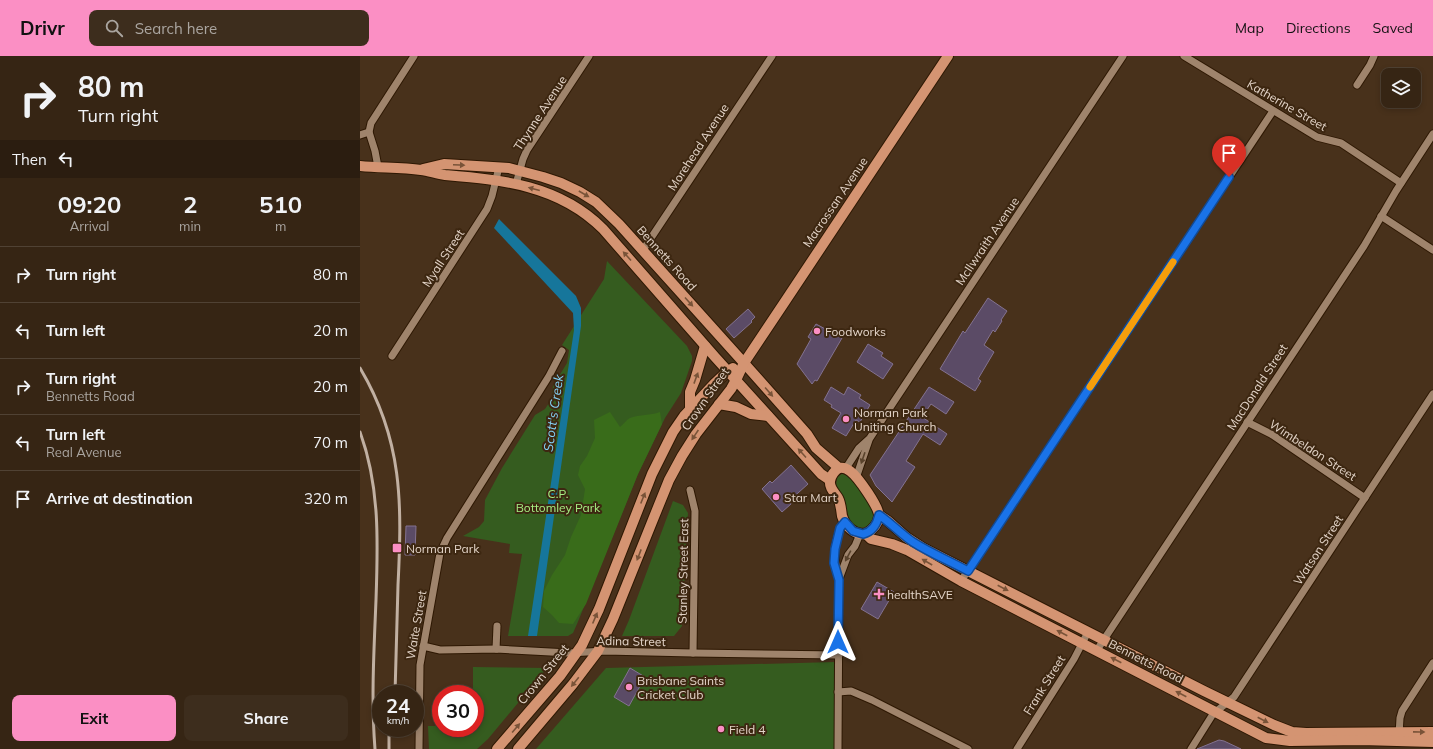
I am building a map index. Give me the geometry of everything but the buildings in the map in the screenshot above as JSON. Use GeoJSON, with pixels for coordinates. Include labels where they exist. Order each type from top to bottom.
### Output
{"type":"FeatureCollection","features":[{"type":"Feature","properties":{"kind":"main road","name":"Macrossan Avenue"},"geometry":{"type":"LineString","coordinates":[[744,363],[948,56]]}},
{"type":"Feature","properties":{"kind":"main road","name":"Bennetts Road"},"geometry":{"type":"LineString","coordinates":[[421,170],[444,164],[499,167],[520,170],[561,183],[589,196],[603,207],[643,250],[807,434],[816,448],[842,468],[851,472],[877,508],[879,515],[914,543],[1278,727],[1299,733],[1399,737],[1433,742]]}},
{"type":"Feature","properties":{"kind":"main road","name":"Bennetts Road"},"geometry":{"type":"LineString","coordinates":[[360,166],[421,170],[443,175],[496,180],[545,192],[576,207],[594,220],[768,416],[821,474],[830,480]]}},
{"type":"Feature","properties":{"kind":"main road"},"geometry":{"type":"LineString","coordinates":[[690,410],[690,392],[705,346]]}},
{"type":"Feature","properties":{"kind":"main road","name":"Crown Street"},"geometry":{"type":"LineString","coordinates":[[497,749],[560,676],[577,653],[592,626],[664,449],[673,432],[690,410],[718,379],[728,371],[744,363]]}},
{"type":"Feature","properties":{"kind":"main road","name":"Crown Street"},"geometry":{"type":"LineString","coordinates":[[518,749],[573,684],[598,651],[613,619],[670,480],[682,456],[693,438],[736,380],[744,363]]}},
{"type":"Feature","properties":{"kind":"main road"},"geometry":{"type":"LineString","coordinates":[[719,404],[736,408],[750,414],[768,416]]}},
{"type":"Feature","properties":{"kind":"main road"},"geometry":{"type":"LineString","coordinates":[[842,468],[834,472],[830,480],[831,487],[840,502],[845,522]]}},
{"type":"Feature","properties":{"kind":"main road"},"geometry":{"type":"LineString","coordinates":[[863,534],[874,526],[879,515]]}},
{"type":"Feature","properties":{"kind":"main road","name":"Bennetts Road"},"geometry":{"type":"LineString","coordinates":[[845,522],[853,531],[863,534],[871,539],[899,546],[961,581],[1259,735],[1290,742],[1361,740],[1399,737],[1433,732]]}},
{"type":"Feature","properties":{"kind":"street"},"geometry":{"type":"LineString","coordinates":[[378,167],[369,132],[371,123],[414,56]]}},
{"type":"Feature","properties":{"kind":"street","name":"Thynne Avenue"},"geometry":{"type":"LineString","coordinates":[[516,184],[527,150],[589,56]]}},
{"type":"Feature","properties":{"kind":"street","name":"Morehead Avenue"},"geometry":{"type":"LineString","coordinates":[[643,250],[772,56]]}},
{"type":"Feature","properties":{"kind":"street","name":"McIlwraith Avenue"},"geometry":{"type":"LineString","coordinates":[[842,468],[870,438],[1123,56]]}},
{"type":"Feature","properties":{"kind":"street","name":"Katherine Street"},"geometry":{"type":"LineString","coordinates":[[1184,56],[1317,137],[1341,143],[1401,183]]}},
{"type":"Feature","properties":{"kind":"street"},"geometry":{"type":"LineString","coordinates":[[1357,85],[1370,66],[1374,56]]}},
{"type":"Feature","properties":{"kind":"street"},"geometry":{"type":"LineString","coordinates":[[961,581],[1273,111]]}},
{"type":"Feature","properties":{"kind":"street"},"geometry":{"type":"LineString","coordinates":[[360,135],[369,132]]}},
{"type":"Feature","properties":{"kind":"street","name":"MacDonald Street"},"geometry":{"type":"LineString","coordinates":[[1097,650],[1364,246],[1401,183],[1433,134]]}},
{"type":"Feature","properties":{"kind":"street","name":"Myall Street"},"geometry":{"type":"LineString","coordinates":[[392,356],[484,215],[490,203],[499,167]]}},
{"type":"Feature","properties":{"kind":"street"},"geometry":{"type":"LineString","coordinates":[[1381,216],[1433,250]]}},
{"type":"Feature","properties":{"kind":"street","name":"Waite Street"},"geometry":{"type":"LineString","coordinates":[[419,749],[420,672],[423,646],[440,553],[447,538],[467,513],[538,398],[562,352]]}},
{"type":"Feature","properties":{"kind":"street","name":"Watson Street"},"geometry":{"type":"LineString","coordinates":[[1191,749],[1216,712],[1237,694],[1433,394]]}},
{"type":"Feature","properties":{"kind":"street","name":"Wimbeldon Street"},"geometry":{"type":"LineString","coordinates":[[1247,422],[1271,434],[1365,498]]}},
{"type":"Feature","properties":{"kind":"street","name":"McIlwraith Avenue"},"geometry":{"type":"LineString","coordinates":[[856,478],[870,438]]}},
{"type":"Feature","properties":{"kind":"street","name":"Stanley Street East"},"geometry":{"type":"LineString","coordinates":[[690,490],[694,511],[693,653]]}},
{"type":"Feature","properties":{"kind":"street"},"geometry":{"type":"LineString","coordinates":[[838,749],[839,580],[834,563],[835,549],[840,528],[845,522]]}},
{"type":"Feature","properties":{"kind":"street"},"geometry":{"type":"LineString","coordinates":[[839,580],[848,555],[863,534]]}},
{"type":"Feature","properties":{"kind":"street"},"geometry":{"type":"LineString","coordinates":[[496,649],[497,626]]}},
{"type":"Feature","properties":{"kind":"street","name":"Frank Street"},"geometry":{"type":"LineString","coordinates":[[1017,749],[1068,669],[1088,632]]}},
{"type":"Feature","properties":{"kind":"street","name":"Adina Street"},"geometry":{"type":"LineString","coordinates":[[423,646],[440,650],[496,649],[577,653],[598,651],[839,655]]}},
{"type":"Feature","properties":{"kind":"street"},"geometry":{"type":"LineString","coordinates":[[1399,737],[1400,718],[1404,708],[1433,663]]}},
{"type":"Feature","properties":{"kind":"street"},"geometry":{"type":"LineString","coordinates":[[838,692],[851,691],[872,700],[968,749]]}},
{"type":"Feature","properties":{"kind":"green space","name":"C.P. Bottomley Park"},"geometry":{"type":"Polygon","coordinates":[[[607,261],[687,346],[692,356],[692,361],[681,393],[665,418],[638,474],[573,633],[568,636],[508,636],[522,554],[509,553],[510,544],[463,536],[479,527],[484,521],[485,500],[502,468],[535,415],[545,409],[552,398],[553,386],[567,363],[569,350],[562,345],[604,279],[607,261]]]}},
{"type":"Feature","properties":{"kind":"green space"},"geometry":{"type":"Polygon","coordinates":[[[610,412],[620,427],[630,418],[660,412],[662,424],[638,474],[586,604],[573,624],[559,623],[543,607],[544,591],[565,555],[581,515],[585,489],[578,475],[580,466],[587,456],[595,438],[594,420],[610,412]]]}},
{"type":"Feature","properties":{"kind":"green space"},"geometry":{"type":"Polygon","coordinates":[[[842,474],[846,475],[855,483],[864,495],[873,513],[873,520],[870,524],[862,528],[856,527],[850,521],[845,505],[836,486],[837,477],[842,474]]]}},
{"type":"Feature","properties":{"kind":"green space"},"geometry":{"type":"Polygon","coordinates":[[[673,501],[683,505],[688,513],[682,626],[674,636],[622,636],[629,620],[673,501]]]}},
{"type":"Feature","properties":{"kind":"green space"},"geometry":{"type":"Polygon","coordinates":[[[834,662],[834,749],[536,749],[606,668],[834,662]]]}},
{"type":"Feature","properties":{"kind":"green space"},"geometry":{"type":"Polygon","coordinates":[[[473,667],[547,668],[488,739],[477,749],[429,749],[428,726],[432,726],[432,737],[484,737],[484,685],[473,685],[473,667]]]}},
{"type":"Feature","properties":{"kind":"water"},"geometry":{"type":"Polygon","coordinates":[[[499,219],[576,296],[581,308],[581,326],[537,636],[528,636],[574,330],[573,313],[494,228],[499,219]]]}},
{"type":"Feature","properties":{"kind":"railway"},"geometry":{"type":"LineString","coordinates":[[360,368],[385,421],[397,473],[400,527],[395,685]]}},
{"type":"Feature","properties":{"kind":"railway"},"geometry":{"type":"LineString","coordinates":[[360,432],[367,452],[371,473],[377,536],[373,694],[375,749]]}},
{"type":"Feature","properties":{"kind":"railway"},"geometry":{"type":"LineString","coordinates":[[389,737],[389,749]]}},
{"type":"Feature","properties":{"kind":"slow traffic"},"geometry":{"type":"LineString","coordinates":[[1090,387],[1173,262]]}},
{"type":"Feature","properties":{"kind":"place","name":"Foodworks"},"geometry":{"type":"Point","coordinates":[817,331]}},
{"type":"Feature","properties":{"kind":"place","name":"Norman Park Uniting Church"},"geometry":{"type":"Point","coordinates":[846,419]}},
{"type":"Feature","properties":{"kind":"place","name":"Star Mart"},"geometry":{"type":"Point","coordinates":[776,497]}},
{"type":"Feature","properties":{"kind":"place","name":"Norman Park"},"geometry":{"type":"Point","coordinates":[397,548]}},
{"type":"Feature","properties":{"kind":"place","name":"healthSAVE"},"geometry":{"type":"Point","coordinates":[879,594]}},
{"type":"Feature","properties":{"kind":"place","name":"Brisbane Saints Cricket Club"},"geometry":{"type":"Point","coordinates":[629,687]}},
{"type":"Feature","properties":{"kind":"place","name":"Field 4"},"geometry":{"type":"Point","coordinates":[721,729]}},
{"type":"Feature","properties":{"kind":"route"},"geometry":{"type":"LineString","coordinates":[[838,642],[839,580],[834,563],[835,549],[840,528],[845,522],[856,533],[866,534],[877,523],[879,515],[888,521],[906,538],[968,571],[1229,177]]}},
{"type":"Feature","properties":{"kind":"water label","name":"Scott's Creek"},"geometry":{"type":"Point","coordinates":[553,413]}}]}
